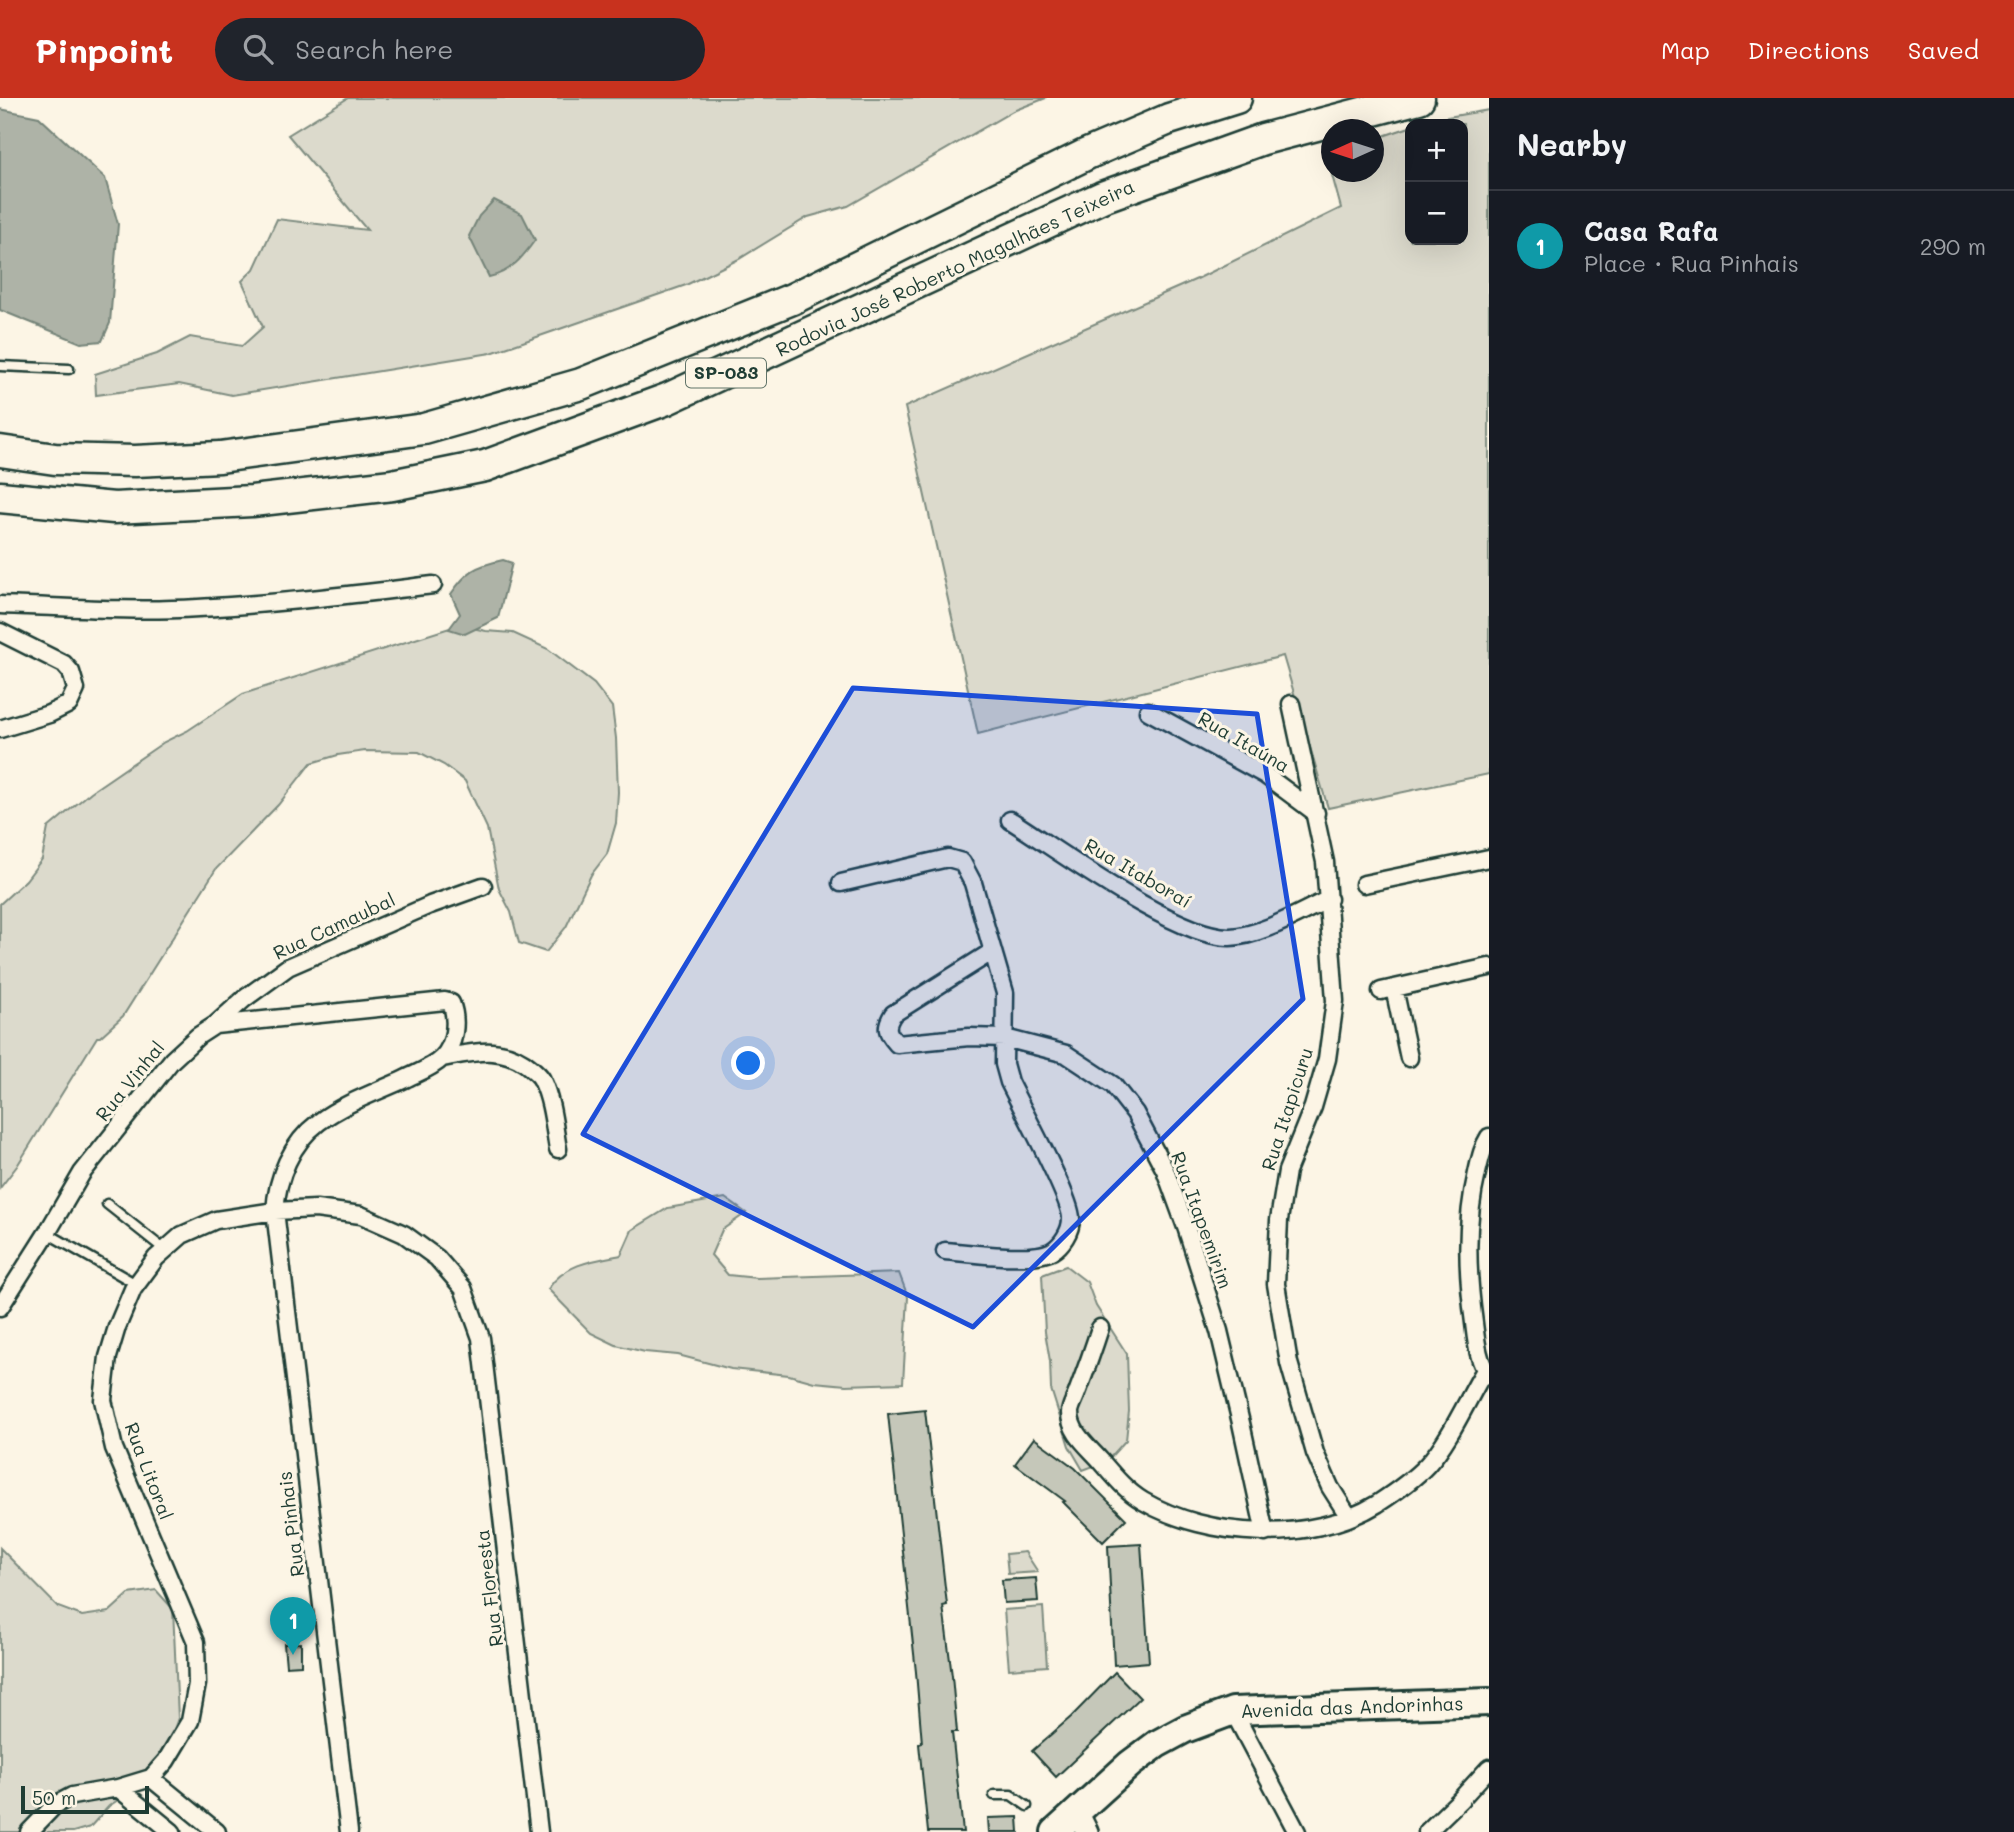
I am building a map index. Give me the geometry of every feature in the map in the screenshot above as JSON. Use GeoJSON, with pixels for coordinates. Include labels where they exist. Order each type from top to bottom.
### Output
{"type":"FeatureCollection","features":[{"type":"Feature","properties":{"kind":"highway","name":"SP-083"},"geometry":{"type":"LineString","coordinates":[[0,451],[55,458],[108,460],[220,457],[437,426],[581,384],[792,299],[1087,154],[1169,119],[1236,98]]}},
{"type":"Feature","properties":{"kind":"highway","name":"Rodovia José Roberto Magalhães Teixeira"},"geometry":{"type":"LineString","coordinates":[[0,497],[114,508],[252,501],[392,485],[485,466],[667,399],[1102,197],[1264,139],[1419,98]]}},
{"type":"Feature","properties":{"kind":"main road","name":"Avenida das Andorinhas"},"geometry":{"type":"LineString","coordinates":[[1055,1832],[1082,1822],[1130,1764],[1157,1744],[1185,1729],[1233,1711],[1485,1706]]}},
{"type":"Feature","properties":{"kind":"street"},"geometry":{"type":"LineString","coordinates":[[0,605],[120,609],[198,608],[332,597],[433,584]]}},
{"type":"Feature","properties":{"kind":"street"},"geometry":{"type":"LineString","coordinates":[[0,632],[64,664],[71,672],[76,689],[69,704],[0,729]]}},
{"type":"Feature","properties":{"kind":"street","name":"Rua Itapicuru"},"geometry":{"type":"LineString","coordinates":[[1291,705],[1316,813],[1329,899],[1335,1001],[1327,1059],[1313,1107],[1287,1171],[1279,1220],[1276,1284],[1289,1363],[1315,1453],[1330,1487],[1349,1517]]}},
{"type":"Feature","properties":{"kind":"street","name":"Rua Itaúna"},"geometry":{"type":"LineString","coordinates":[[1148,711],[1265,775],[1316,813]]}},
{"type":"Feature","properties":{"kind":"street","name":"Rua Itaboraí"},"geometry":{"type":"LineString","coordinates":[[1010,820],[1148,907],[1200,932],[1230,937],[1257,932],[1329,899]]}},
{"type":"Feature","properties":{"kind":"street"},"geometry":{"type":"LineString","coordinates":[[841,883],[948,858],[962,862],[973,883],[1005,993],[1004,1064],[1009,1082],[1065,1197],[1071,1219],[1065,1239],[1052,1251],[1003,1256],[945,1251]]}},
{"type":"Feature","properties":{"kind":"street"},"geometry":{"type":"LineString","coordinates":[[1364,884],[1489,858]]}},
{"type":"Feature","properties":{"kind":"street","name":"Rua Camaubal"},"geometry":{"type":"LineString","coordinates":[[215,1025],[244,999],[288,967],[430,905],[483,886]]}},
{"type":"Feature","properties":{"kind":"street","name":"Rua Itapemirim"},"geometry":{"type":"LineString","coordinates":[[993,951],[893,1014],[886,1024],[887,1034],[897,1044],[969,1037],[1004,1038],[1066,1054],[1113,1085],[1135,1113],[1165,1170],[1188,1230],[1215,1319],[1265,1533]]}},
{"type":"Feature","properties":{"kind":"street"},"geometry":{"type":"LineString","coordinates":[[1409,1058],[1387,989],[1489,967]]}},
{"type":"Feature","properties":{"kind":"street"},"geometry":{"type":"LineString","coordinates":[[215,1025],[445,1000],[452,1003],[453,1044],[442,1058],[425,1070],[334,1112],[317,1124],[299,1142],[284,1168],[276,1190],[275,1211]]}},
{"type":"Feature","properties":{"kind":"street","name":"Rua Vinhal"},"geometry":{"type":"LineString","coordinates":[[0,1307],[82,1173],[172,1059],[215,1025]]}},
{"type":"Feature","properties":{"kind":"street"},"geometry":{"type":"LineString","coordinates":[[442,1058],[472,1052],[497,1051],[524,1062],[541,1077],[550,1101],[558,1149]]}},
{"type":"Feature","properties":{"kind":"street"},"geometry":{"type":"LineString","coordinates":[[1101,1328],[1070,1412],[1075,1432],[1119,1481],[1143,1500],[1199,1523],[1230,1530],[1265,1533],[1307,1528],[1349,1517],[1375,1505],[1427,1464],[1487,1372],[1475,1329],[1467,1243],[1470,1204],[1483,1146],[1489,1137]]}},
{"type":"Feature","properties":{"kind":"street","name":"Rua Floresta"},"geometry":{"type":"LineString","coordinates":[[275,1211],[316,1209],[361,1215],[404,1234],[437,1258],[463,1288],[481,1338],[539,1832]]}},
{"type":"Feature","properties":{"kind":"street","name":"Rua Litoral"},"geometry":{"type":"LineString","coordinates":[[151,1778],[166,1761],[190,1721],[197,1684],[196,1642],[114,1448],[103,1400],[108,1357],[117,1327],[136,1284],[156,1258],[182,1235],[216,1220],[275,1211]]}},
{"type":"Feature","properties":{"kind":"street","name":"Rua Pinhais"},"geometry":{"type":"LineString","coordinates":[[275,1211],[349,1832]]}},
{"type":"Feature","properties":{"kind":"street"},"geometry":{"type":"LineString","coordinates":[[1233,1711],[1297,1832]]}},
{"type":"Feature","properties":{"kind":"street"},"geometry":{"type":"LineString","coordinates":[[1427,1832],[1489,1768]]}},
{"type":"Feature","properties":{"kind":"street"},"geometry":{"type":"LineString","coordinates":[[29,1832],[55,1805],[72,1796],[118,1788],[151,1778],[217,1832]]}},
{"type":"Feature","properties":{"kind":"street"},"geometry":{"type":"LineString","coordinates":[[118,1788],[172,1832]]}},
{"type":"Feature","properties":{"kind":"lane"},"geometry":{"type":"LineString","coordinates":[[0,366],[69,369]]}},
{"type":"Feature","properties":{"kind":"lane"},"geometry":{"type":"LineString","coordinates":[[107,1204],[165,1250]]}},
{"type":"Feature","properties":{"kind":"lane"},"geometry":{"type":"LineString","coordinates":[[47,1233],[136,1284]]}},
{"type":"Feature","properties":{"kind":"lane"},"geometry":{"type":"LineString","coordinates":[[994,1796],[1011,1795],[1027,1806]]}},
{"type":"Feature","properties":{"kind":"highlighted area"},"geometry":{"type":"Polygon","coordinates":[[[853,688],[1257,714],[1303,999],[973,1327],[583,1134],[853,688]]]}},
{"type":"Feature","properties":{"kind":"shaded area"},"geometry":{"type":"Polygon","coordinates":[[[348,98],[1046,98],[1013,111],[848,206],[808,217],[739,259],[686,285],[491,353],[232,395],[179,384],[96,395],[95,374],[157,354],[190,337],[242,346],[263,327],[242,281],[254,269],[277,219],[367,230],[288,135],[348,98]]]}},
{"type":"Feature","properties":{"kind":"shaded area"},"geometry":{"type":"Polygon","coordinates":[[[0,109],[39,117],[105,178],[118,224],[110,323],[102,341],[81,343],[0,310],[0,109]]]}},
{"type":"Feature","properties":{"kind":"shaded area"},"geometry":{"type":"Polygon","coordinates":[[[1489,110],[1489,774],[1328,808],[1283,656],[978,734],[905,407],[1197,279],[1341,208],[1334,182],[1384,182],[1384,136],[1405,129],[1405,245],[1468,245],[1468,119],[1436,119],[1489,110]]]}},
{"type":"Feature","properties":{"kind":"shaded area"},"geometry":{"type":"Polygon","coordinates":[[[494,200],[522,214],[535,240],[510,268],[489,277],[469,236],[479,216],[494,200]]]}},
{"type":"Feature","properties":{"kind":"shaded area"},"geometry":{"type":"Polygon","coordinates":[[[503,560],[512,563],[498,618],[465,634],[449,629],[460,614],[451,594],[457,586],[472,571],[503,560]]]}},
{"type":"Feature","properties":{"kind":"shaded area"},"geometry":{"type":"Polygon","coordinates":[[[459,625],[513,633],[548,649],[594,684],[612,707],[618,792],[616,823],[607,854],[591,875],[566,927],[546,952],[519,943],[511,912],[499,889],[487,828],[465,781],[444,765],[419,752],[365,751],[311,763],[278,805],[216,869],[123,1016],[97,1037],[17,1166],[0,1188],[0,904],[26,880],[42,859],[48,828],[91,792],[164,742],[187,731],[243,694],[459,625]]]}},
{"type":"Feature","properties":{"kind":"shaded area"},"geometry":{"type":"Polygon","coordinates":[[[725,1198],[746,1213],[722,1230],[711,1255],[728,1275],[757,1278],[899,1273],[908,1297],[903,1383],[846,1385],[814,1382],[789,1375],[731,1369],[678,1355],[645,1352],[616,1345],[591,1333],[548,1289],[562,1274],[580,1264],[621,1255],[632,1230],[668,1208],[725,1198]]]}},
{"type":"Feature","properties":{"kind":"shaded area"},"geometry":{"type":"Polygon","coordinates":[[[1066,1266],[1087,1282],[1096,1306],[1127,1354],[1129,1411],[1126,1440],[1107,1461],[1083,1470],[1069,1446],[1051,1389],[1045,1332],[1042,1275],[1066,1266]]]}},
{"type":"Feature","properties":{"kind":"shaded area"},"geometry":{"type":"Polygon","coordinates":[[[0,1548],[58,1607],[82,1616],[109,1612],[129,1594],[156,1590],[173,1609],[178,1718],[168,1746],[136,1788],[109,1806],[90,1827],[73,1832],[0,1832],[0,1548]]]}},
{"type":"Feature","properties":{"kind":"shaded area"},"geometry":{"type":"Polygon","coordinates":[[[1025,1552],[1038,1572],[1008,1574],[1006,1554],[1025,1552]]]}},
{"type":"Feature","properties":{"kind":"shaded area"},"geometry":{"type":"Polygon","coordinates":[[[1043,1607],[1047,1666],[1009,1669],[1004,1610],[1043,1607]]]}},
{"type":"Feature","properties":{"kind":"building"},"geometry":{"type":"Polygon","coordinates":[[[925,1410],[947,1605],[943,1606],[957,1732],[952,1732],[963,1832],[928,1832],[919,1744],[922,1743],[916,1672],[888,1414],[925,1410]]]}},
{"type":"Feature","properties":{"kind":"building"},"geometry":{"type":"Polygon","coordinates":[[[1034,1438],[1075,1468],[1126,1519],[1103,1542],[1063,1502],[1065,1501],[1015,1464],[1034,1438]]]}},
{"type":"Feature","properties":{"kind":"building"},"geometry":{"type":"Polygon","coordinates":[[[1141,1544],[1149,1662],[1114,1665],[1108,1546],[1141,1544]]]}},
{"type":"Feature","properties":{"kind":"building"},"geometry":{"type":"Polygon","coordinates":[[[1036,1578],[1038,1601],[1004,1603],[1002,1580],[1036,1578]]]}},
{"type":"Feature","properties":{"kind":"building"},"geometry":{"type":"Polygon","coordinates":[[[301,1643],[301,1665],[286,1666],[284,1644],[301,1643]]]}},
{"type":"Feature","properties":{"kind":"building"},"geometry":{"type":"Polygon","coordinates":[[[1115,1672],[1140,1698],[1056,1777],[1032,1751],[1071,1717],[1115,1672]]]}},
{"type":"Feature","properties":{"kind":"building"},"geometry":{"type":"Polygon","coordinates":[[[1018,1817],[1019,1832],[989,1832],[988,1818],[1018,1817]]]}},
{"type":"Feature","properties":{"kind":"place","name":"Casa Rafa"},"geometry":{"type":"Point","coordinates":[293,1655]}}]}
